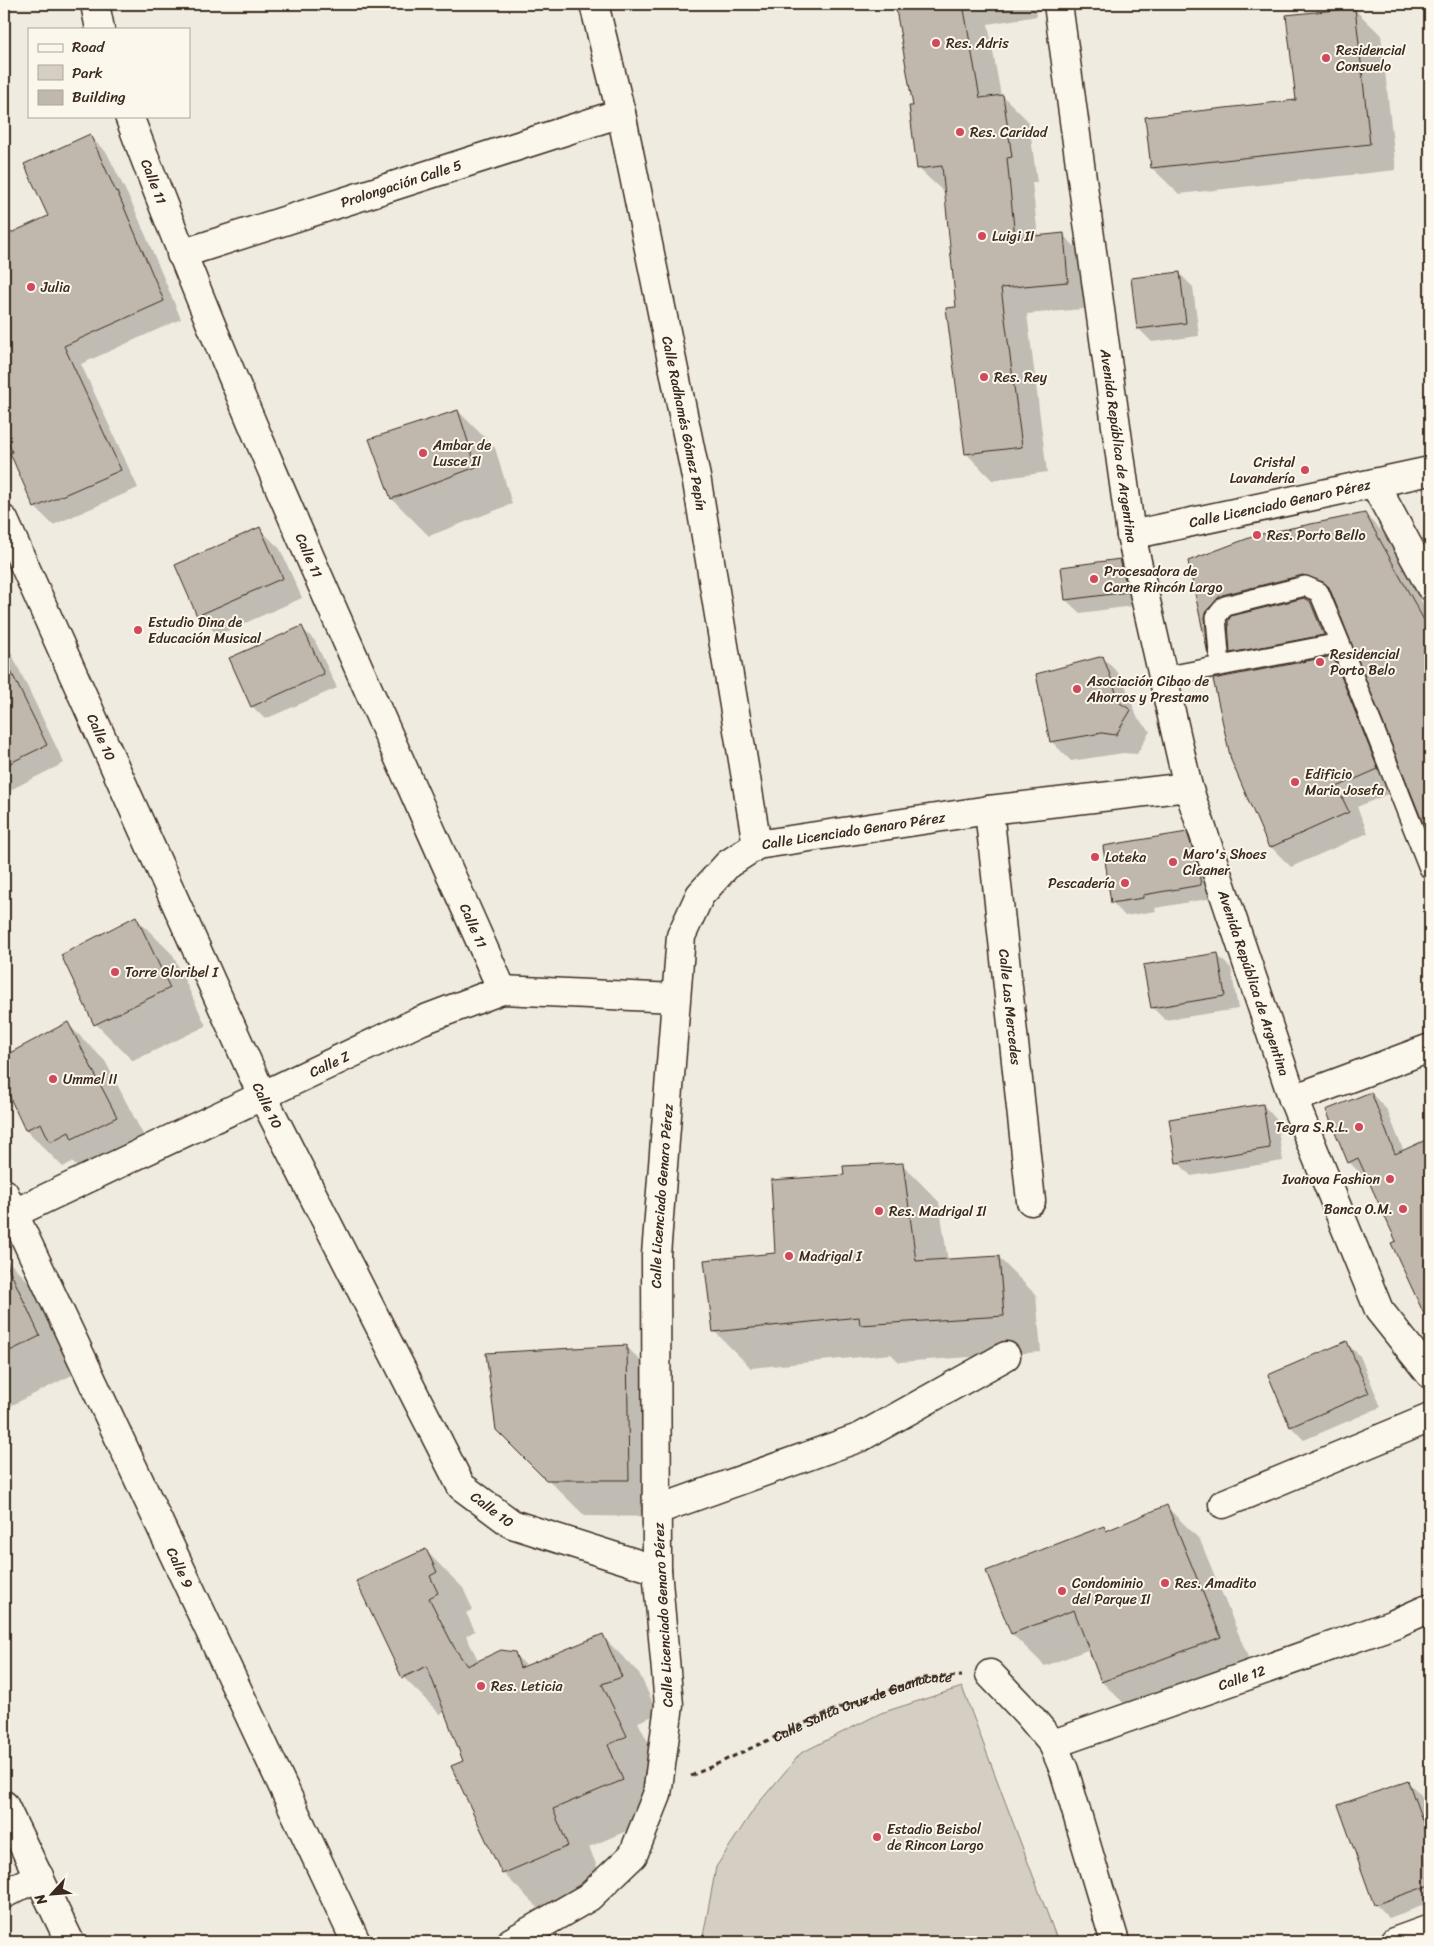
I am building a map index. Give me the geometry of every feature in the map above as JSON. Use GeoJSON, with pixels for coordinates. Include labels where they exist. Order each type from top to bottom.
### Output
{"type":"FeatureCollection","features":[{"type":"Feature","properties":{"kind":"street"},"geometry":{"type":"LineString","coordinates":[[95,4],[100,28]]}},
{"type":"Feature","properties":{"kind":"street","name":"Calle Radhamés Gómez Pepín"},"geometry":{"type":"LineString","coordinates":[[594,4],[621,113],[698,482],[757,845]]}},
{"type":"Feature","properties":{"kind":"street","name":"Avenida República de Argentina"},"geometry":{"type":"LineString","coordinates":[[1058,4],[1131,536],[1188,787],[1293,1099],[1378,1310],[1428,1367]]}},
{"type":"Feature","properties":{"kind":"street","name":"Prolongación Calle 5"},"geometry":{"type":"LineString","coordinates":[[181,254],[621,113]]}},
{"type":"Feature","properties":{"kind":"street","name":"Calle 11"},"geometry":{"type":"LineString","coordinates":[[130,118],[181,254],[306,547],[502,990]]}},
{"type":"Feature","properties":{"kind":"street","name":"Calle Licenciado Genaro Pérez"},"geometry":{"type":"LineString","coordinates":[[1131,536],[1430,471]]}},
{"type":"Feature","properties":{"kind":"street"},"geometry":{"type":"LineString","coordinates":[[1374,483],[1430,586]]}},
{"type":"Feature","properties":{"kind":"street","name":"Calle 10"},"geometry":{"type":"LineString","coordinates":[[4,520],[262,1095],[461,1486],[512,1524],[657,1570]]}},
{"type":"Feature","properties":{"kind":"street","name":"Calle Licenciado Genaro Pérez"},"geometry":{"type":"LineString","coordinates":[[510,1942],[589,1897],[632,1856],[657,1795],[669,1705],[657,1570],[656,1255],[681,936],[700,895],[728,864],[757,845],[989,810],[1188,787]]}},
{"type":"Feature","properties":{"kind":"street","name":"Calle Las Mercedes"},"geometry":{"type":"LineString","coordinates":[[989,810],[1031,1201]]}},
{"type":"Feature","properties":{"kind":"street","name":"Calle Z"},"geometry":{"type":"LineString","coordinates":[[7,1208],[262,1095],[420,1021],[502,990],[675,998]]}},
{"type":"Feature","properties":{"kind":"street"},"geometry":{"type":"LineString","coordinates":[[1293,1099],[1430,1048]]}},
{"type":"Feature","properties":{"kind":"street","name":"Calle 9"},"geometry":{"type":"LineString","coordinates":[[7,1208],[356,1942]]}},
{"type":"Feature","properties":{"kind":"street"},"geometry":{"type":"LineString","coordinates":[[657,1510],[861,1437],[1006,1356]]}},
{"type":"Feature","properties":{"kind":"street"},"geometry":{"type":"LineString","coordinates":[[1223,1504],[1430,1418]]}},
{"type":"Feature","properties":{"kind":"street","name":"Calle 12"},"geometry":{"type":"LineString","coordinates":[[1053,1744],[1394,1624],[1430,1608]]}},
{"type":"Feature","properties":{"kind":"street"},"geometry":{"type":"LineString","coordinates":[[990,1674],[1053,1744],[1064,1770],[1115,1942]]}},
{"type":"Feature","properties":{"kind":"street"},"geometry":{"type":"LineString","coordinates":[[4,1805],[70,1942]]}},
{"type":"Feature","properties":{"kind":"street"},"geometry":{"type":"LineString","coordinates":[[4,1894],[39,1876]]}},
{"type":"Feature","properties":{"kind":"street"},"geometry":{"type":"LineString","coordinates":[[1394,1942],[1430,1929]]}},
{"type":"Feature","properties":{"kind":"lane"},"geometry":{"type":"LineString","coordinates":[[1220,666],[1216,617],[1225,606],[1305,586],[1319,592],[1429,868]]}},
{"type":"Feature","properties":{"kind":"lane"},"geometry":{"type":"LineString","coordinates":[[1163,677],[1340,643]]}},
{"type":"Feature","properties":{"kind":"path","name":"Calle Santa Cruz de Guanacate"},"geometry":{"type":"LineString","coordinates":[[657,1795],[707,1767],[831,1711],[924,1678],[990,1674]]}},
{"type":"Feature","properties":{"kind":"green space","name":"Estadio Beisbol de Rincon Largo"},"geometry":{"type":"Polygon","coordinates":[[[962,1687],[1058,1942],[702,1942],[716,1867],[756,1806],[801,1753],[881,1713],[962,1687]]]}},
{"type":"Feature","properties":{"kind":"building"},"geometry":{"type":"Polygon","coordinates":[[[895,4],[963,4],[980,98],[1003,95],[1012,157],[1007,158],[1015,238],[1064,233],[1068,282],[1001,288],[1022,447],[965,454],[946,308],[956,307],[942,166],[917,169],[909,106],[913,106],[895,4]]]}},
{"type":"Feature","properties":{"kind":"building","name":"Residencial Consuelo"},"geometry":{"type":"Polygon","coordinates":[[[1355,8],[1370,144],[1151,168],[1145,117],[1296,100],[1286,15],[1355,8]]]}},
{"type":"Feature","properties":{"kind":"building"},"geometry":{"type":"Polygon","coordinates":[[[90,134],[117,191],[164,301],[64,346],[121,470],[34,508],[10,453],[12,452],[4,434],[4,236],[48,216],[24,164],[90,134]]]}},
{"type":"Feature","properties":{"kind":"building"},"geometry":{"type":"Polygon","coordinates":[[[1180,272],[1186,323],[1137,329],[1131,278],[1180,272]]]}},
{"type":"Feature","properties":{"kind":"building","name":"Ambar de Lusce II"},"geometry":{"type":"Polygon","coordinates":[[[458,410],[476,467],[391,499],[369,439],[458,410]]]}},
{"type":"Feature","properties":{"kind":"building"},"geometry":{"type":"Polygon","coordinates":[[[1365,513],[1430,631],[1430,841],[1329,587],[1323,582],[1303,575],[1222,595],[1207,610],[1205,617],[1208,654],[1188,561],[1257,535],[1365,513]]]}},
{"type":"Feature","properties":{"kind":"building"},"geometry":{"type":"Polygon","coordinates":[[[260,527],[283,578],[197,616],[175,565],[260,527]]]}},
{"type":"Feature","properties":{"kind":"building","name":"Procesadora de Carne Rincón Largo"},"geometry":{"type":"Polygon","coordinates":[[[1120,559],[1128,592],[1065,600],[1061,567],[1120,559]]]}},
{"type":"Feature","properties":{"kind":"building"},"geometry":{"type":"Polygon","coordinates":[[[1304,598],[1310,601],[1324,635],[1230,653],[1228,621],[1231,616],[1304,598]]]}},
{"type":"Feature","properties":{"kind":"building"},"geometry":{"type":"Polygon","coordinates":[[[302,626],[324,674],[251,707],[229,658],[302,626]]]}},
{"type":"Feature","properties":{"kind":"building","name":"Asociación Cibao de Ahorros y Prestamo"},"geometry":{"type":"Polygon","coordinates":[[[1103,656],[1120,703],[1131,710],[1116,735],[1102,733],[1050,742],[1036,674],[1103,656]]]}},
{"type":"Feature","properties":{"kind":"building"},"geometry":{"type":"Polygon","coordinates":[[[1333,656],[1378,769],[1337,787],[1349,812],[1269,848],[1231,760],[1213,679],[1333,656]]]}},
{"type":"Feature","properties":{"kind":"building"},"geometry":{"type":"Polygon","coordinates":[[[4,657],[47,745],[4,766],[4,657]]]}},
{"type":"Feature","properties":{"kind":"building"},"geometry":{"type":"Polygon","coordinates":[[[1187,832],[1197,862],[1201,885],[1143,895],[1143,898],[1111,903],[1103,846],[1187,832]]]}},
{"type":"Feature","properties":{"kind":"building","name":"Torre Gloribel I"},"geometry":{"type":"Polygon","coordinates":[[[136,916],[170,988],[94,1025],[61,955],[136,916]]]}},
{"type":"Feature","properties":{"kind":"building"},"geometry":{"type":"Polygon","coordinates":[[[1218,953],[1225,996],[1151,1008],[1143,965],[1218,953]]]}},
{"type":"Feature","properties":{"kind":"building","name":"Ummel II"},"geometry":{"type":"Polygon","coordinates":[[[68,1022],[117,1117],[72,1139],[69,1132],[50,1142],[41,1123],[25,1130],[4,1085],[4,1056],[68,1022]]]}},
{"type":"Feature","properties":{"kind":"building"},"geometry":{"type":"Polygon","coordinates":[[[1371,1092],[1395,1154],[1430,1138],[1430,1327],[1391,1243],[1396,1241],[1358,1158],[1348,1163],[1326,1110],[1371,1092]]]}},
{"type":"Feature","properties":{"kind":"building"},"geometry":{"type":"Polygon","coordinates":[[[1263,1104],[1270,1148],[1176,1163],[1169,1119],[1263,1104]]]}},
{"type":"Feature","properties":{"kind":"building"},"geometry":{"type":"Polygon","coordinates":[[[903,1163],[916,1261],[999,1256],[1004,1316],[860,1325],[859,1317],[713,1332],[704,1260],[775,1253],[771,1180],[844,1175],[843,1166],[903,1163]]]}},
{"type":"Feature","properties":{"kind":"building"},"geometry":{"type":"Polygon","coordinates":[[[4,1258],[40,1336],[4,1354],[4,1258]]]}},
{"type":"Feature","properties":{"kind":"building"},"geometry":{"type":"Polygon","coordinates":[[[1347,1341],[1369,1393],[1290,1427],[1268,1375],[1347,1341]]]}},
{"type":"Feature","properties":{"kind":"building"},"geometry":{"type":"Polygon","coordinates":[[[627,1345],[629,1480],[546,1480],[496,1430],[486,1353],[627,1345]]]}},
{"type":"Feature","properties":{"kind":"building"},"geometry":{"type":"Polygon","coordinates":[[[1167,1505],[1221,1637],[1101,1682],[1074,1610],[1011,1634],[986,1571],[1104,1526],[1106,1531],[1167,1505]]]}},
{"type":"Feature","properties":{"kind":"building"},"geometry":{"type":"Polygon","coordinates":[[[426,1549],[437,1572],[430,1576],[438,1593],[429,1598],[454,1647],[467,1666],[501,1650],[515,1652],[520,1668],[603,1634],[622,1677],[602,1684],[627,1736],[608,1745],[623,1780],[553,1809],[568,1846],[502,1874],[451,1766],[463,1761],[427,1666],[402,1678],[356,1581],[426,1549]]]}},
{"type":"Feature","properties":{"kind":"building"},"geometry":{"type":"Polygon","coordinates":[[[1408,1781],[1430,1842],[1430,1885],[1374,1905],[1338,1805],[1408,1781]]]}},
{"type":"Feature","properties":{"kind":"place","name":"Res. Adris"},"geometry":{"type":"Point","coordinates":[936,43]}},
{"type":"Feature","properties":{"kind":"place","name":"Residencial Consuelo"},"geometry":{"type":"Point","coordinates":[1326,58]}},
{"type":"Feature","properties":{"kind":"place","name":"Res. Caridad"},"geometry":{"type":"Point","coordinates":[960,132]}},
{"type":"Feature","properties":{"kind":"place","name":"Luigi II"},"geometry":{"type":"Point","coordinates":[982,236]}},
{"type":"Feature","properties":{"kind":"place","name":"Julia"},"geometry":{"type":"Point","coordinates":[31,287]}},
{"type":"Feature","properties":{"kind":"place","name":"Res. Rey"},"geometry":{"type":"Point","coordinates":[984,377]}},
{"type":"Feature","properties":{"kind":"place","name":"Ambar de Lusce II"},"geometry":{"type":"Point","coordinates":[423,453]}},
{"type":"Feature","properties":{"kind":"place","name":"Cristal Lavandería"},"geometry":{"type":"Point","coordinates":[1305,470]}},
{"type":"Feature","properties":{"kind":"place","name":"Res. Porto Bello"},"geometry":{"type":"Point","coordinates":[1257,535]}},
{"type":"Feature","properties":{"kind":"place","name":"Procesadora de Carne Rincón Largo"},"geometry":{"type":"Point","coordinates":[1094,579]}},
{"type":"Feature","properties":{"kind":"place","name":"Estudio Dina de Educación Musical"},"geometry":{"type":"Point","coordinates":[138,630]}},
{"type":"Feature","properties":{"kind":"place","name":"Residencial Porto Belo"},"geometry":{"type":"Point","coordinates":[1320,662]}},
{"type":"Feature","properties":{"kind":"place","name":"Asociación Cibao de Ahorros y Prestamo"},"geometry":{"type":"Point","coordinates":[1077,689]}},
{"type":"Feature","properties":{"kind":"place","name":"Edificio Maria Josefa"},"geometry":{"type":"Point","coordinates":[1295,782]}},
{"type":"Feature","properties":{"kind":"place","name":"Loteka"},"geometry":{"type":"Point","coordinates":[1095,857]}},
{"type":"Feature","properties":{"kind":"place","name":"Maro's Shoes Cleaner"},"geometry":{"type":"Point","coordinates":[1173,862]}},
{"type":"Feature","properties":{"kind":"place","name":"Pescadería"},"geometry":{"type":"Point","coordinates":[1125,883]}},
{"type":"Feature","properties":{"kind":"place","name":"Torre Gloribel I"},"geometry":{"type":"Point","coordinates":[115,972]}},
{"type":"Feature","properties":{"kind":"place","name":"Ummel II"},"geometry":{"type":"Point","coordinates":[53,1079]}},
{"type":"Feature","properties":{"kind":"place","name":"Tegra S.R.L."},"geometry":{"type":"Point","coordinates":[1359,1127]}},
{"type":"Feature","properties":{"kind":"place","name":"Ivanova Fashion"},"geometry":{"type":"Point","coordinates":[1390,1179]}},
{"type":"Feature","properties":{"kind":"place","name":"Banca O.M."},"geometry":{"type":"Point","coordinates":[1403,1209]}},
{"type":"Feature","properties":{"kind":"place","name":"Res. Madrigal II"},"geometry":{"type":"Point","coordinates":[879,1211]}},
{"type":"Feature","properties":{"kind":"place","name":"Madrigal I"},"geometry":{"type":"Point","coordinates":[789,1256]}},
{"type":"Feature","properties":{"kind":"place","name":"Res. Amadito"},"geometry":{"type":"Point","coordinates":[1165,1583]}},
{"type":"Feature","properties":{"kind":"place","name":"Condominio del Parque II"},"geometry":{"type":"Point","coordinates":[1062,1591]}},
{"type":"Feature","properties":{"kind":"place","name":"Res. Leticia"},"geometry":{"type":"Point","coordinates":[481,1686]}},
{"type":"Feature","properties":{"kind":"place","name":"Estadio Beisbol de Rincon Largo"},"geometry":{"type":"Point","coordinates":[877,1837]}}]}
